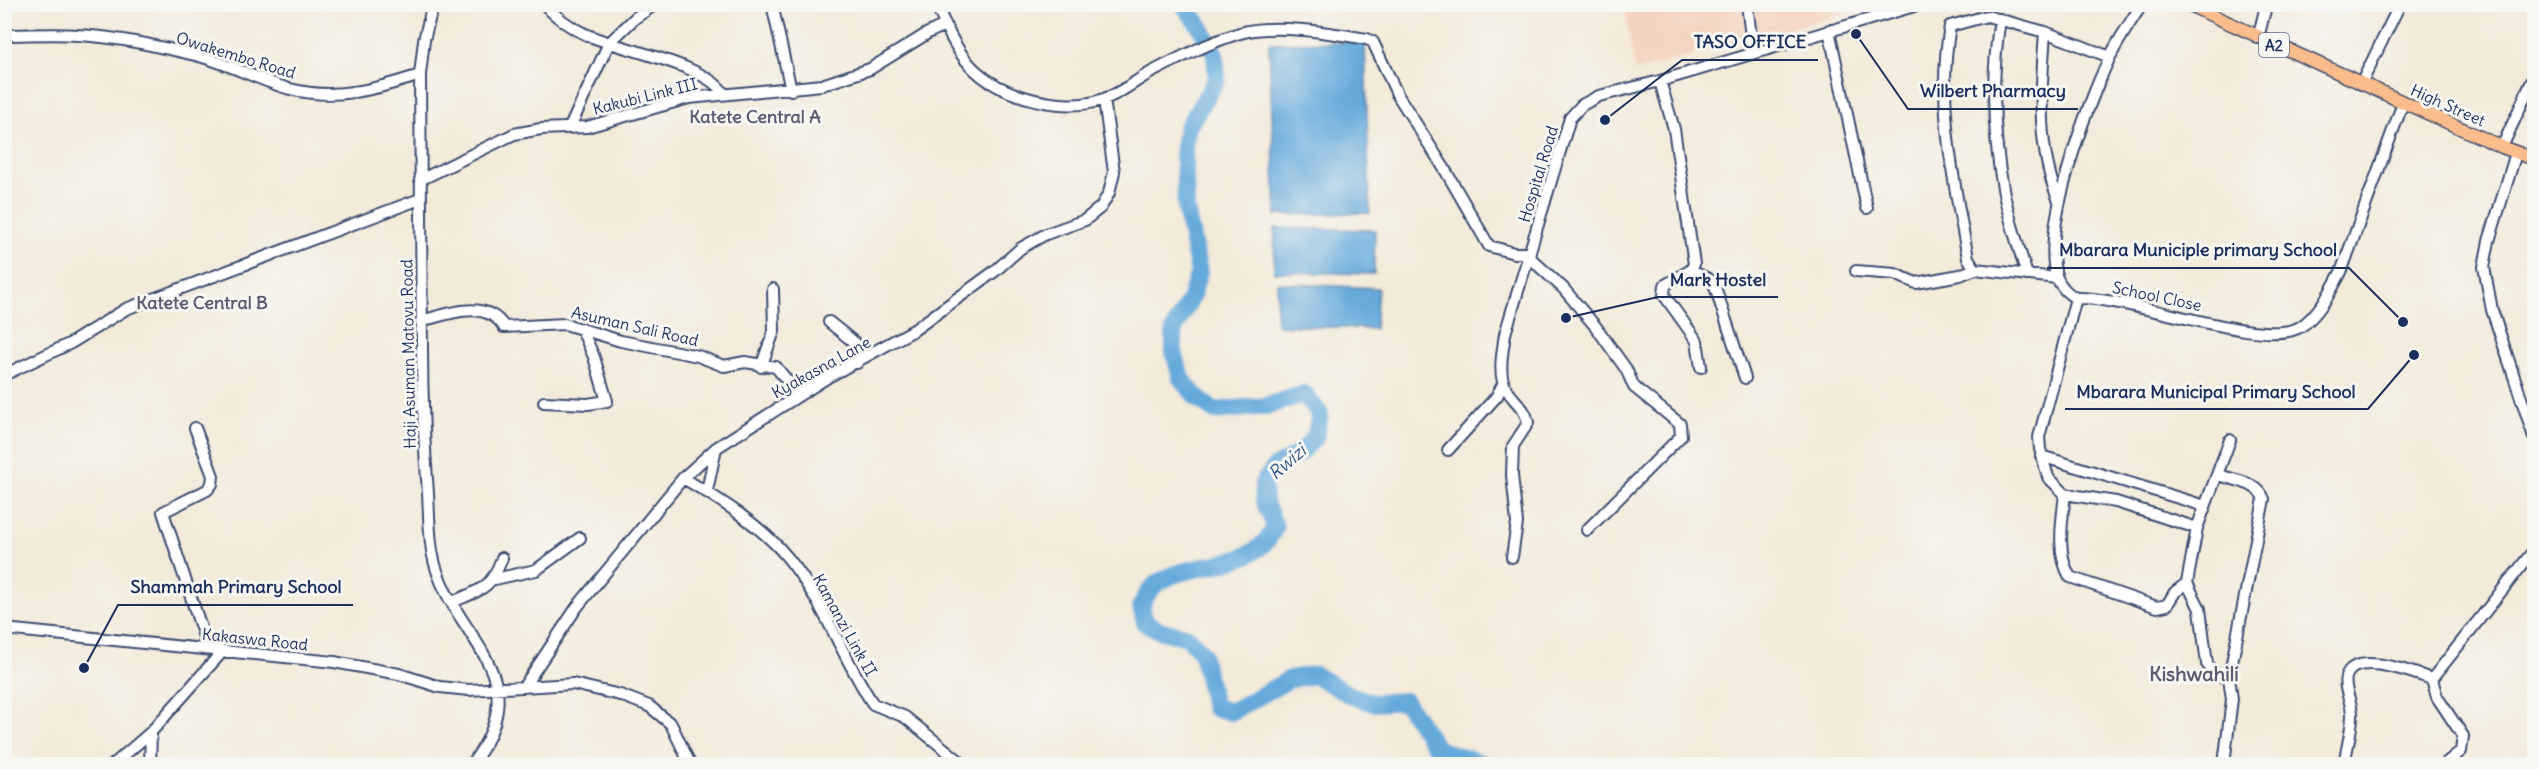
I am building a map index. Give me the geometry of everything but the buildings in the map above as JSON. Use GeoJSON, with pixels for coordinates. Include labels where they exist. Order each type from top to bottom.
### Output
{"type":"FeatureCollection","features":[{"type":"Feature","properties":{"kind":"main road","name":"A2"},"geometry":{"type":"LineString","coordinates":[[2187,4],[2361,84]]}},
{"type":"Feature","properties":{"kind":"main road","name":"High Street"},"geometry":{"type":"LineString","coordinates":[[2361,84],[2518,154],[2535,159]]}},
{"type":"Feature","properties":{"kind":"main road","name":"High Street"},"geometry":{"type":"LineString","coordinates":[[2518,154],[2535,168]]}},
{"type":"Feature","properties":{"kind":"street","name":"Haji Asuman Matovu Road"},"geometry":{"type":"LineString","coordinates":[[433,4],[424,40],[420,75],[422,418],[432,553],[443,585],[489,664],[499,687]]}},
{"type":"Feature","properties":{"kind":"street"},"geometry":{"type":"LineString","coordinates":[[544,4],[565,24],[609,43],[688,68],[711,79],[724,94]]}},
{"type":"Feature","properties":{"kind":"street"},"geometry":{"type":"LineString","coordinates":[[570,127],[609,43],[635,18],[656,4]]}},
{"type":"Feature","properties":{"kind":"street"},"geometry":{"type":"LineString","coordinates":[[772,4],[791,90]]}},
{"type":"Feature","properties":{"kind":"street"},"geometry":{"type":"LineString","coordinates":[[936,4],[945,25],[976,71],[1032,101],[1057,104],[1085,104],[1104,99],[1152,72],[1193,53],[1251,31],[1278,30],[1350,36],[1373,42],[1397,94],[1490,246],[1529,255],[1563,288],[1596,327],[1626,369],[1634,387],[1680,424],[1681,436],[1587,530]]}},
{"type":"Feature","properties":{"kind":"street"},"geometry":{"type":"LineString","coordinates":[[1747,4],[1753,53]]}},
{"type":"Feature","properties":{"kind":"street","name":"Hospital Road"},"geometry":{"type":"LineString","coordinates":[[1503,384],[1501,361],[1505,334],[1570,118],[1582,105],[1599,96],[1660,81],[1921,4]]}},
{"type":"Feature","properties":{"kind":"street"},"geometry":{"type":"LineString","coordinates":[[2142,4],[2110,57],[2091,98],[2059,201],[2054,248],[2057,278],[2067,293],[2076,298],[2039,437],[2041,456],[2048,477],[2065,494],[2116,502],[2197,528]]}},
{"type":"Feature","properties":{"kind":"street"},"geometry":{"type":"LineString","coordinates":[[2361,84],[2400,4]]}},
{"type":"Feature","properties":{"kind":"street"},"geometry":{"type":"LineString","coordinates":[[2258,38],[2265,10]]}},
{"type":"Feature","properties":{"kind":"street"},"geometry":{"type":"LineString","coordinates":[[1975,269],[1968,258],[1951,167],[1946,92],[1950,26],[1987,16],[2045,32],[2110,57]]}},
{"type":"Feature","properties":{"kind":"street"},"geometry":{"type":"LineString","coordinates":[[2000,19],[1994,56],[1996,128],[2004,194],[2027,275]]}},
{"type":"Feature","properties":{"kind":"street","name":"Kakubi Link III"},"geometry":{"type":"LineString","coordinates":[[420,180],[514,134],[587,127],[655,106],[724,94],[791,90],[822,85],[870,69],[945,25]]}},
{"type":"Feature","properties":{"kind":"street"},"geometry":{"type":"LineString","coordinates":[[1829,30],[1867,208]]}},
{"type":"Feature","properties":{"kind":"street"},"geometry":{"type":"LineString","coordinates":[[2045,32],[2041,83],[2043,143],[2051,183],[2059,201]]}},
{"type":"Feature","properties":{"kind":"street","name":"Owakembo Road"},"geometry":{"type":"LineString","coordinates":[[4,35],[78,35],[139,44],[198,56],[290,88],[312,93],[358,92],[380,88],[420,75]]}},
{"type":"Feature","properties":{"kind":"street"},"geometry":{"type":"LineString","coordinates":[[2502,147],[2535,77]]}},
{"type":"Feature","properties":{"kind":"street"},"geometry":{"type":"LineString","coordinates":[[1660,81],[1674,129],[1694,264],[1691,270],[1665,285],[1664,295],[1697,341],[1701,367]]}},
{"type":"Feature","properties":{"kind":"street","name":"Kyakasna Lane"},"geometry":{"type":"LineString","coordinates":[[525,685],[577,607],[683,477],[716,448],[799,396],[914,330],[995,271],[1021,248],[1046,234],[1085,220],[1101,207],[1109,193],[1113,172],[1104,99]]}},
{"type":"Feature","properties":{"kind":"street","name":"School Close"},"geometry":{"type":"LineString","coordinates":[[2076,298],[2145,307],[2246,331],[2282,332],[2301,326],[2331,291],[2341,272],[2403,103]]}},
{"type":"Feature","properties":{"kind":"street"},"geometry":{"type":"LineString","coordinates":[[2518,154],[2489,241],[2484,267],[2492,310],[2535,436]]}},
{"type":"Feature","properties":{"kind":"street"},"geometry":{"type":"LineString","coordinates":[[4,375],[71,343],[98,324],[126,309],[420,199]]}},
{"type":"Feature","properties":{"kind":"street"},"geometry":{"type":"LineString","coordinates":[[1856,271],[1895,274],[1916,283],[1960,275],[1975,269],[2057,278]]}},
{"type":"Feature","properties":{"kind":"street"},"geometry":{"type":"LineString","coordinates":[[1691,270],[1698,277],[1709,279],[1714,284],[1745,378]]}},
{"type":"Feature","properties":{"kind":"street"},"geometry":{"type":"LineString","coordinates":[[761,367],[774,331],[773,289]]}},
{"type":"Feature","properties":{"kind":"street","name":"Asuman Sali Road"},"geometry":{"type":"LineString","coordinates":[[421,321],[473,308],[499,318],[504,327],[565,324],[582,330],[698,356],[724,366],[745,363],[761,367],[776,367],[799,396]]}},
{"type":"Feature","properties":{"kind":"street"},"geometry":{"type":"LineString","coordinates":[[829,322],[855,343],[856,363]]}},
{"type":"Feature","properties":{"kind":"street"},"geometry":{"type":"LineString","coordinates":[[544,402],[588,404],[607,401],[594,357],[582,330]]}},
{"type":"Feature","properties":{"kind":"street"},"geometry":{"type":"LineString","coordinates":[[1448,450],[1497,396],[1503,384],[1521,405],[1528,423],[1513,446],[1512,475],[1517,523],[1512,557]]}},
{"type":"Feature","properties":{"kind":"street"},"geometry":{"type":"LineString","coordinates":[[195,428],[213,476],[212,484],[207,490],[163,512],[208,649]]}},
{"type":"Feature","properties":{"kind":"street"},"geometry":{"type":"LineString","coordinates":[[2229,678],[2215,674],[2206,664],[2200,609],[2187,583],[2197,528],[2230,440]]}},
{"type":"Feature","properties":{"kind":"street"},"geometry":{"type":"LineString","coordinates":[[706,491],[716,448]]}},
{"type":"Feature","properties":{"kind":"street"},"geometry":{"type":"LineString","coordinates":[[2041,456],[2205,506]]}},
{"type":"Feature","properties":{"kind":"street"},"geometry":{"type":"LineString","coordinates":[[2218,475],[2254,486],[2261,491],[2264,499],[2229,678],[2232,699],[2224,765]]}},
{"type":"Feature","properties":{"kind":"street","name":"Kamanzi Link II"},"geometry":{"type":"LineString","coordinates":[[683,477],[765,534],[787,556],[825,615],[873,704],[905,717],[963,765]]}},
{"type":"Feature","properties":{"kind":"street"},"geometry":{"type":"LineString","coordinates":[[2065,494],[2062,549],[2064,566],[2070,577],[2157,607],[2167,605],[2175,592],[2187,583]]}},
{"type":"Feature","properties":{"kind":"street"},"geometry":{"type":"LineString","coordinates":[[495,579],[536,570],[580,538]]}},
{"type":"Feature","properties":{"kind":"street"},"geometry":{"type":"LineString","coordinates":[[2432,679],[2535,550]]}},
{"type":"Feature","properties":{"kind":"street"},"geometry":{"type":"LineString","coordinates":[[452,602],[483,590],[495,579],[502,558]]}},
{"type":"Feature","properties":{"kind":"street","name":"Kakaswa Road"},"geometry":{"type":"LineString","coordinates":[[4,629],[334,662],[399,674],[440,687],[469,690],[573,684],[620,695],[649,706],[671,724],[690,765]]}},
{"type":"Feature","properties":{"kind":"street"},"geometry":{"type":"LineString","coordinates":[[114,765],[151,732],[222,652]]}},
{"type":"Feature","properties":{"kind":"street"},"geometry":{"type":"LineString","coordinates":[[2344,765],[2352,713],[2346,681],[2349,671],[2358,665],[2371,662],[2432,679]]}},
{"type":"Feature","properties":{"kind":"street"},"geometry":{"type":"LineString","coordinates":[[2432,679],[2437,697],[2463,736],[2461,751],[2445,765]]}},
{"type":"Feature","properties":{"kind":"street"},"geometry":{"type":"LineString","coordinates":[[472,765],[482,751],[496,717],[499,687]]}},
{"type":"Feature","properties":{"kind":"street"},"geometry":{"type":"LineString","coordinates":[[150,765],[151,732]]}},
{"type":"Feature","properties":{"kind":"shaded area"},"geometry":{"type":"Polygon","coordinates":[[[1624,5],[1876,5],[1635,71],[1624,5]]]}},
{"type":"Feature","properties":{"kind":"water"},"geometry":{"type":"Polygon","coordinates":[[[1365,42],[1370,213],[1276,215],[1269,43],[1365,42]]]}},
{"type":"Feature","properties":{"kind":"water"},"geometry":{"type":"Polygon","coordinates":[[[1275,228],[1375,230],[1374,274],[1274,272],[1275,228]]]}},
{"type":"Feature","properties":{"kind":"water"},"geometry":{"type":"Polygon","coordinates":[[[1277,283],[1378,288],[1375,329],[1276,325],[1277,283]]]}},
{"type":"Feature","properties":{"kind":"waterway","name":"Rwizi"},"geometry":{"type":"LineString","coordinates":[[1183,4],[1199,25],[1215,54],[1217,79],[1187,128],[1184,147],[1186,209],[1199,272],[1191,298],[1174,329],[1174,352],[1181,378],[1197,398],[1215,411],[1266,406],[1304,394],[1320,414],[1315,438],[1298,454],[1274,468],[1263,483],[1264,501],[1275,526],[1266,541],[1253,552],[1221,563],[1185,571],[1154,586],[1141,606],[1145,623],[1162,631],[1188,637],[1202,653],[1214,707],[1231,712],[1290,679],[1315,675],[1350,695],[1373,703],[1405,701],[1437,749],[1484,764]]}},
{"type":"Feature","properties":{"kind":"place","name":"Wilbert Pharmacy"},"geometry":{"type":"Point","coordinates":[1856,34]}},
{"type":"Feature","properties":{"kind":"place","name":"TASO OFFICE"},"geometry":{"type":"Point","coordinates":[1605,120]}},
{"type":"Feature","properties":{"kind":"place","name":"Mark Hostel"},"geometry":{"type":"Point","coordinates":[1566,318]}},
{"type":"Feature","properties":{"kind":"place","name":"Mbarara Municiple primary School"},"geometry":{"type":"Point","coordinates":[2403,322]}},
{"type":"Feature","properties":{"kind":"place","name":"Mbarara Municipal Primary School"},"geometry":{"type":"Point","coordinates":[2414,355]}},
{"type":"Feature","properties":{"kind":"place","name":"Shammah Primary School"},"geometry":{"type":"Point","coordinates":[84,668]}},
{"type":"Feature","properties":{"kind":"district","name":"Katete Central A"},"geometry":{"type":"Point","coordinates":[755,116]}},
{"type":"Feature","properties":{"kind":"district","name":"Katete Central B"},"geometry":{"type":"Point","coordinates":[202,302]}},
{"type":"Feature","properties":{"kind":"district","name":"Kishwahili"},"geometry":{"type":"Point","coordinates":[2194,673]}}]}
